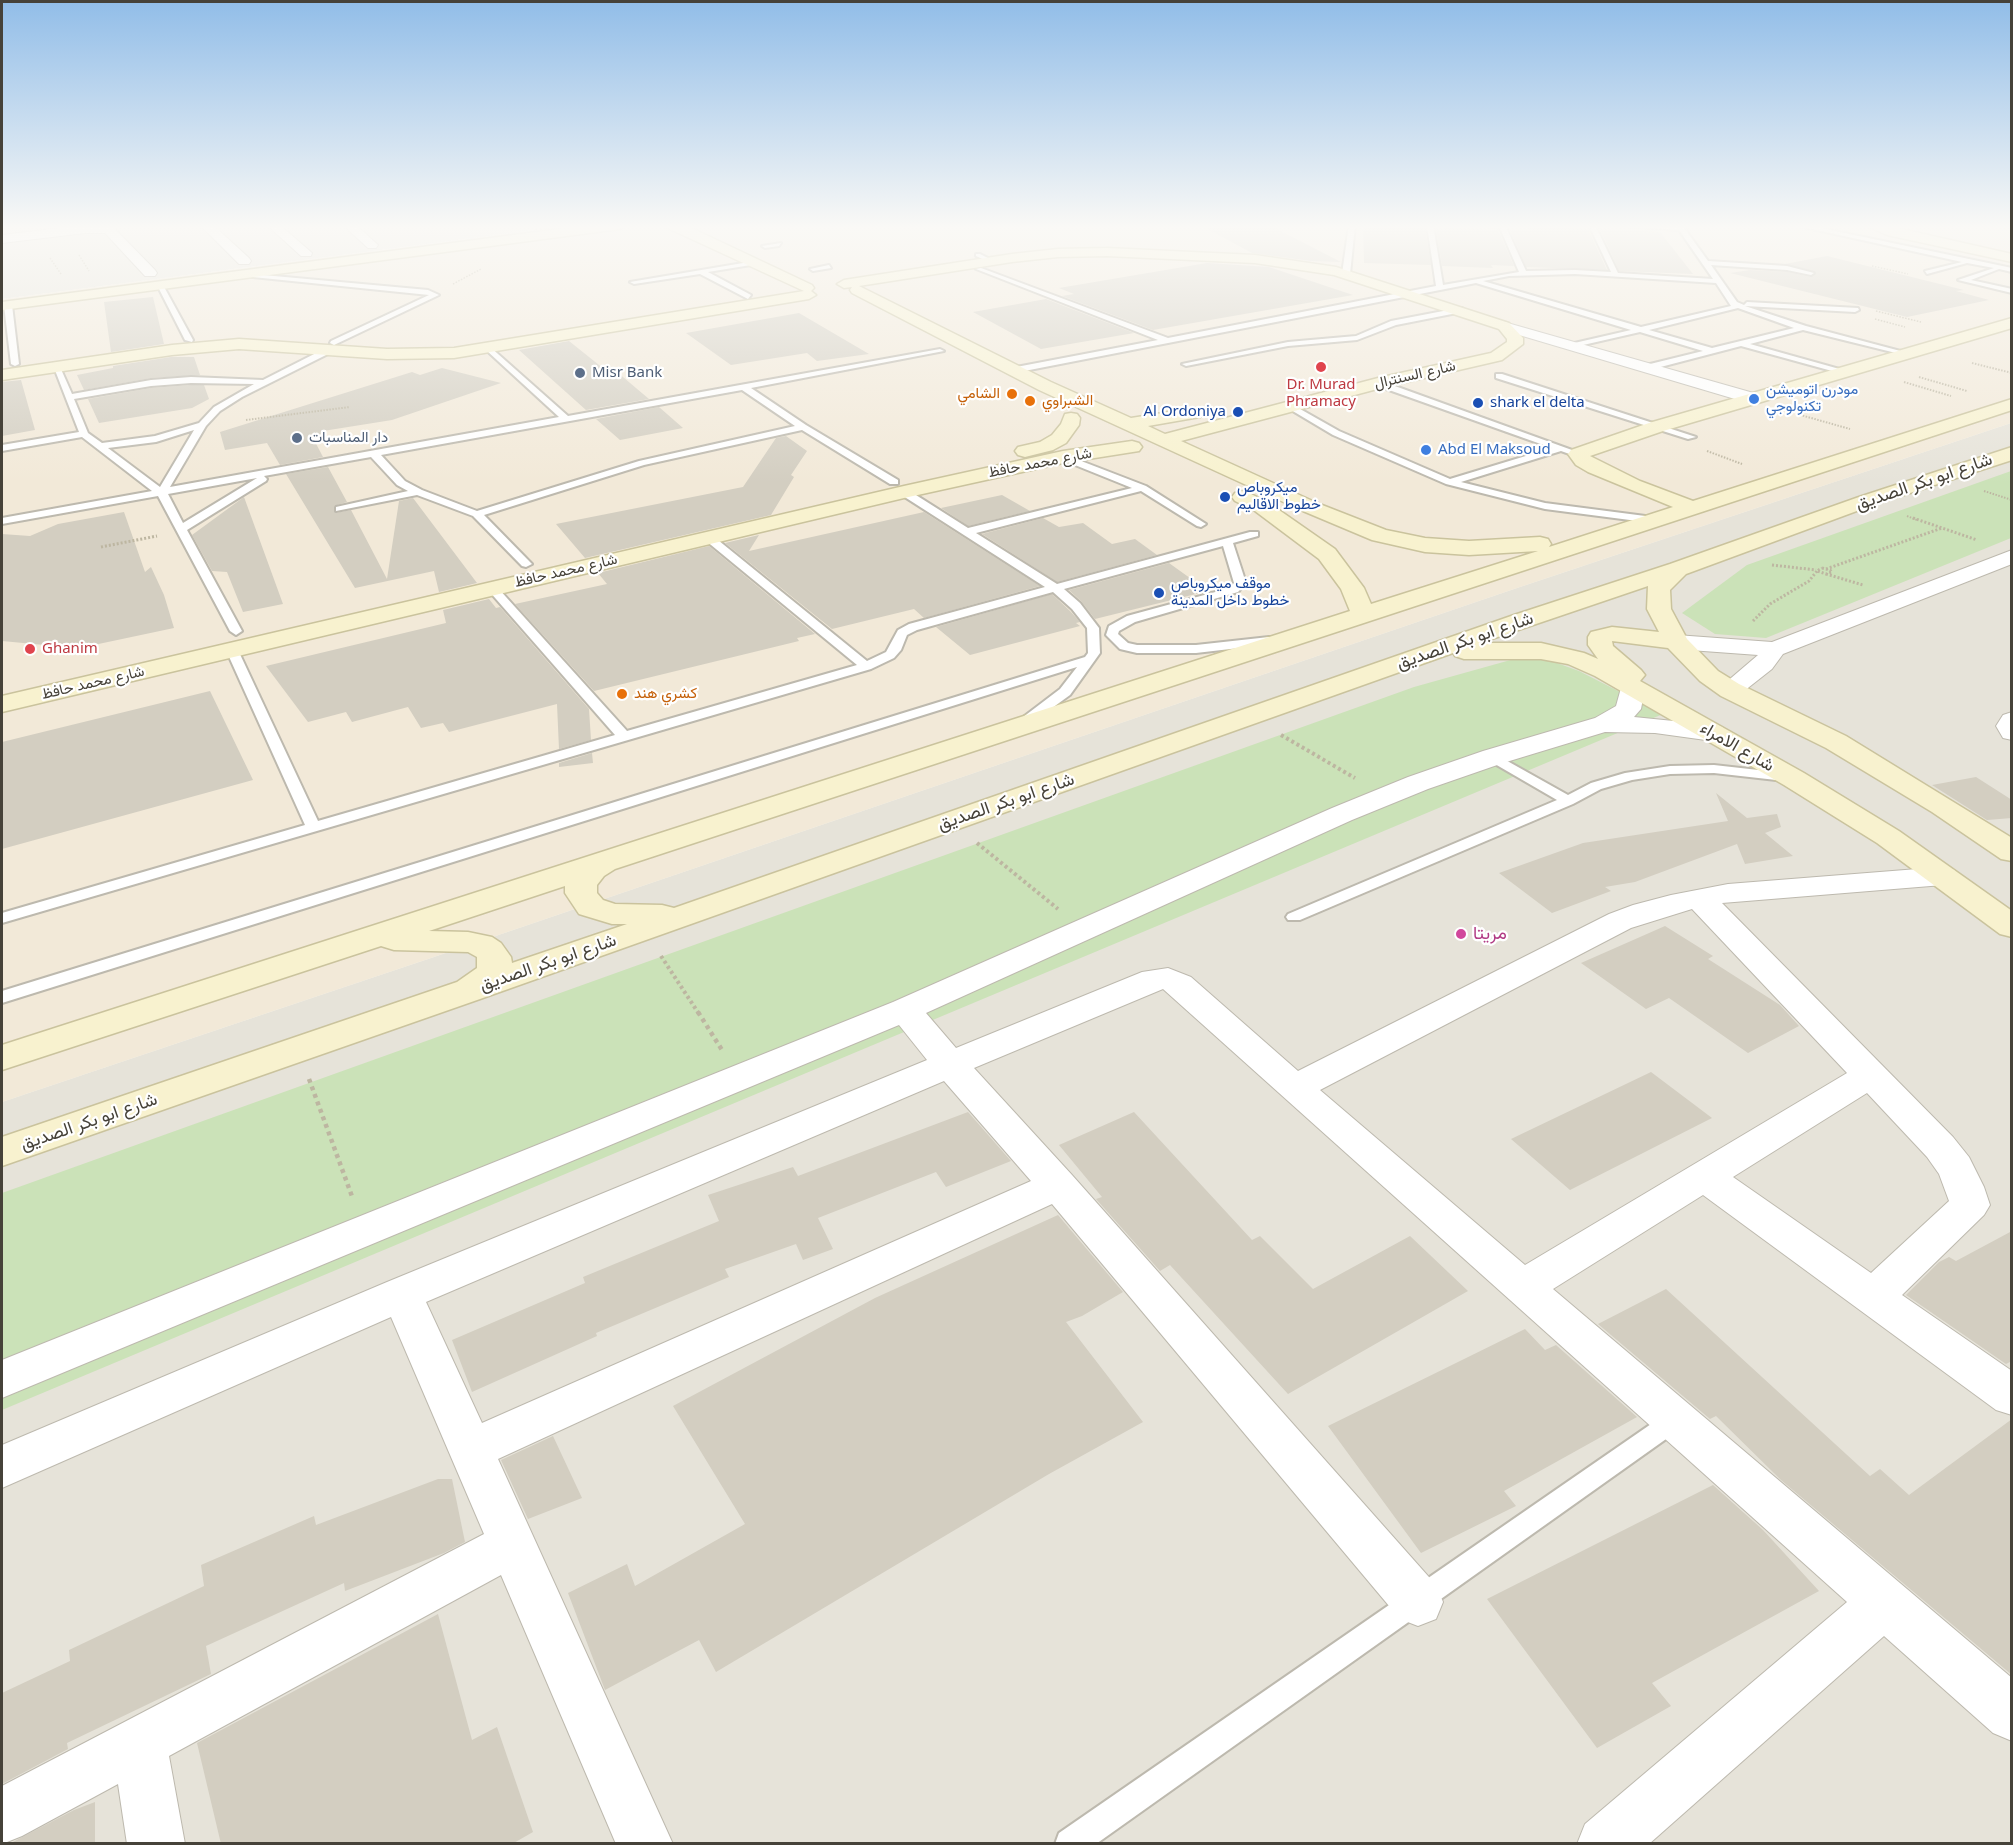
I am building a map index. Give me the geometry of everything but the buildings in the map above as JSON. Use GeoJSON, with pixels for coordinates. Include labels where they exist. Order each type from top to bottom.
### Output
{"type":"FeatureCollection","features":[{"type":"Feature","properties":{"kind":"street","name":"شارع السنترال"},"geometry":{"type":"LineString","coordinates":[[4,369],[189,340],[272,338],[420,355],[489,348],[538,336],[682,311]]}},
{"type":"Feature","properties":{"kind":"street"},"geometry":{"type":"LineString","coordinates":[[880,311],[1014,370],[1310,507],[1380,535],[1425,545],[1479,548],[1596,540]]}},
{"type":"Feature","properties":{"kind":"street","name":"شارع السنترال"},"geometry":{"type":"LineString","coordinates":[[1163,440],[1378,383],[1496,357],[1515,344],[1515,338],[1504,326],[1453,312]]}},
{"type":"Feature","properties":{"kind":"street","name":"شارع السنترال"},"geometry":{"type":"LineString","coordinates":[[1282,393],[1416,362],[1489,340],[1486,329],[1453,312]]}},
{"type":"Feature","properties":{"kind":"street"},"geometry":{"type":"LineString","coordinates":[[879,322],[990,375],[1071,418],[1166,461]]}},
{"type":"Feature","properties":{"kind":"street"},"geometry":{"type":"LineString","coordinates":[[1757,416],[1904,353],[2012,323]]}},
{"type":"Feature","properties":{"kind":"street"},"geometry":{"type":"LineString","coordinates":[[1504,326],[1751,398]]}},
{"type":"Feature","properties":{"kind":"street","name":"شارع السنترال"},"geometry":{"type":"LineString","coordinates":[[4,369],[56,367],[210,346],[440,346],[538,336]]}},
{"type":"Feature","properties":{"kind":"street"},"geometry":{"type":"LineString","coordinates":[[1570,451],[1812,380],[1840,380],[1892,374],[2002,344]]}},
{"type":"Feature","properties":{"kind":"street"},"geometry":{"type":"LineString","coordinates":[[1416,362],[1440,370]]}},
{"type":"Feature","properties":{"kind":"street"},"geometry":{"type":"LineString","coordinates":[[990,375],[1014,370]]}},
{"type":"Feature","properties":{"kind":"street"},"geometry":{"type":"LineString","coordinates":[[2,1058],[1596,540],[1691,507],[2001,410]]}},
{"type":"Feature","properties":{"kind":"street"},"geometry":{"type":"LineString","coordinates":[[1129,424],[1204,411]]}},
{"type":"Feature","properties":{"kind":"street","name":"شارع محمد حافظ"},"geometry":{"type":"LineString","coordinates":[[2,687],[493,589],[532,571],[709,538],[1046,446],[1059,439],[1070,425],[1071,418]]}},
{"type":"Feature","properties":{"kind":"street","name":"شارع محمد حافظ"},"geometry":{"type":"LineString","coordinates":[[2,704],[234,640],[899,487],[1063,457],[1132,447]]}},
{"type":"Feature","properties":{"kind":"street"},"geometry":{"type":"LineString","coordinates":[[1570,451],[1583,461],[1613,476],[1691,507]]}},
{"type":"Feature","properties":{"kind":"street","name":"شارع ابو بكر الصديق"},"geometry":{"type":"LineString","coordinates":[[2,1152],[644,930],[1587,598],[1678,569],[1866,501],[2012,453]]}},
{"type":"Feature","properties":{"kind":"street"},"geometry":{"type":"LineString","coordinates":[[1613,476],[1628,461]]}},
{"type":"Feature","properties":{"kind":"street"},"geometry":{"type":"LineString","coordinates":[[1196,476],[1225,468]]}},
{"type":"Feature","properties":{"kind":"street"},"geometry":{"type":"LineString","coordinates":[[1224,489],[1262,507],[1327,554],[1352,588],[1364,615]]}},
{"type":"Feature","properties":{"kind":"street"},"geometry":{"type":"LineString","coordinates":[[2,1379],[905,1010],[1342,814],[1418,783],[1493,757],[1604,724],[1628,709],[1637,679],[1604,651],[1600,645],[1600,637],[1612,634],[1676,642],[1775,649],[2012,556]]}},
{"type":"Feature","properties":{"kind":"street"},"geometry":{"type":"LineString","coordinates":[[1678,569],[1658,589],[1659,609],[1676,642],[1692,660],[1730,690],[1836,742],[1942,806],[2012,852]]}},
{"type":"Feature","properties":{"kind":"street","name":"شارع الامراء"},"geometry":{"type":"LineString","coordinates":[[1432,652],[1508,649],[1541,651],[1575,658],[1794,779],[1888,837],[2012,927]]}},
{"type":"Feature","properties":{"kind":"street"},"geometry":{"type":"LineString","coordinates":[[1730,690],[1763,664],[1775,649]]}},
{"type":"Feature","properties":{"kind":"street"},"geometry":{"type":"LineString","coordinates":[[2012,720],[2009,726],[2012,732]]}},
{"type":"Feature","properties":{"kind":"street"},"geometry":{"type":"LineString","coordinates":[[1604,724],[1655,725],[1713,733]]}},
{"type":"Feature","properties":{"kind":"street"},"geometry":{"type":"LineString","coordinates":[[604,863],[593,869],[581,885],[581,893],[591,907],[612,914],[686,915]]}},
{"type":"Feature","properties":{"kind":"street"},"geometry":{"type":"LineString","coordinates":[[1294,1088],[1620,921],[1671,904],[1759,889],[1943,876]]}},
{"type":"Feature","properties":{"kind":"street"},"geometry":{"type":"LineString","coordinates":[[1699,898],[1940,1147],[1960,1177],[1970,1205],[1872,1297]]}},
{"type":"Feature","properties":{"kind":"street"},"geometry":{"type":"LineString","coordinates":[[369,939],[468,942],[480,945],[494,957],[495,966],[490,975],[480,984],[466,992]]}},
{"type":"Feature","properties":{"kind":"street"},"geometry":{"type":"LineString","coordinates":[[2,1467],[402,1294],[1160,978],[1168,978],[1179,984],[1294,1088],[2012,1714]]}},
{"type":"Feature","properties":{"kind":"street"},"geometry":{"type":"LineString","coordinates":[[905,1010],[950,1065],[1058,1185],[1418,1602]]}},
{"type":"Feature","properties":{"kind":"street"},"geometry":{"type":"LineString","coordinates":[[1522,1287],[1870,1075]]}},
{"type":"Feature","properties":{"kind":"street"},"geometry":{"type":"LineString","coordinates":[[1705,1177],[2012,1396]]}},
{"type":"Feature","properties":{"kind":"street"},"geometry":{"type":"LineString","coordinates":[[470,1450],[1058,1185]]}},
{"type":"Feature","properties":{"kind":"street"},"geometry":{"type":"LineString","coordinates":[[402,1294],[645,1844]]}},
{"type":"Feature","properties":{"kind":"street"},"geometry":{"type":"LineString","coordinates":[[2,1816],[512,1544]]}},
{"type":"Feature","properties":{"kind":"street"},"geometry":{"type":"LineString","coordinates":[[1605,1844],[1884,1603]]}},
{"type":"Feature","properties":{"kind":"street"},"geometry":{"type":"LineString","coordinates":[[139,1742],[156,1844]]}},
{"type":"Feature","properties":{"kind":"lane"},"geometry":{"type":"LineString","coordinates":[[4,311],[4,369]]}},
{"type":"Feature","properties":{"kind":"lane"},"geometry":{"type":"LineString","coordinates":[[173,311],[189,340]]}},
{"type":"Feature","properties":{"kind":"lane"},"geometry":{"type":"LineString","coordinates":[[162,493],[202,425],[217,410],[262,382],[403,311]]}},
{"type":"Feature","properties":{"kind":"lane"},"geometry":{"type":"LineString","coordinates":[[1098,311],[1166,340]]}},
{"type":"Feature","properties":{"kind":"lane"},"geometry":{"type":"LineString","coordinates":[[1014,370],[1317,311]]}},
{"type":"Feature","properties":{"kind":"lane"},"geometry":{"type":"LineString","coordinates":[[1576,311],[1712,351]]}},
{"type":"Feature","properties":{"kind":"lane"},"geometry":{"type":"LineString","coordinates":[[1573,346],[1713,311]]}},
{"type":"Feature","properties":{"kind":"lane"},"geometry":{"type":"LineString","coordinates":[[1755,311],[1803,328],[1904,353]]}},
{"type":"Feature","properties":{"kind":"lane"},"geometry":{"type":"LineString","coordinates":[[1186,364],[1299,342],[1357,338],[1394,323],[1453,312]]}},
{"type":"Feature","properties":{"kind":"lane"},"geometry":{"type":"LineString","coordinates":[[1649,368],[1803,328]]}},
{"type":"Feature","properties":{"kind":"lane"},"geometry":{"type":"LineString","coordinates":[[1741,344],[1840,380]]}},
{"type":"Feature","properties":{"kind":"lane"},"geometry":{"type":"LineString","coordinates":[[489,348],[566,419]]}},
{"type":"Feature","properties":{"kind":"lane"},"geometry":{"type":"LineString","coordinates":[[2,521],[940,351]]}},
{"type":"Feature","properties":{"kind":"lane"},"geometry":{"type":"LineString","coordinates":[[56,367],[84,434],[162,493],[234,640],[314,828]]}},
{"type":"Feature","properties":{"kind":"lane"},"geometry":{"type":"LineString","coordinates":[[1499,376],[1656,427],[1686,440]]}},
{"type":"Feature","properties":{"kind":"lane"},"geometry":{"type":"LineString","coordinates":[[69,397],[151,383],[201,380],[262,382]]}},
{"type":"Feature","properties":{"kind":"lane"},"geometry":{"type":"LineString","coordinates":[[1378,383],[1570,451]]}},
{"type":"Feature","properties":{"kind":"lane"},"geometry":{"type":"LineString","coordinates":[[742,386],[1056,589],[1076,606],[1093,628],[1094,653],[1065,692],[1012,730]]}},
{"type":"Feature","properties":{"kind":"lane"},"geometry":{"type":"LineString","coordinates":[[1290,407],[1336,433],[1450,482],[1545,506],[1653,520]]}},
{"type":"Feature","properties":{"kind":"lane"},"geometry":{"type":"LineString","coordinates":[[100,446],[156,439],[202,425]]}},
{"type":"Feature","properties":{"kind":"lane"},"geometry":{"type":"LineString","coordinates":[[477,514],[642,463],[803,427]]}},
{"type":"Feature","properties":{"kind":"lane"},"geometry":{"type":"LineString","coordinates":[[2,448],[84,434]]}},
{"type":"Feature","properties":{"kind":"lane"},"geometry":{"type":"LineString","coordinates":[[1450,482],[1570,451]]}},
{"type":"Feature","properties":{"kind":"lane"},"geometry":{"type":"LineString","coordinates":[[374,454],[401,483],[418,492],[477,514],[532,571]]}},
{"type":"Feature","properties":{"kind":"lane"},"geometry":{"type":"LineString","coordinates":[[1063,457],[1142,488],[1201,524]]}},
{"type":"Feature","properties":{"kind":"lane"},"geometry":{"type":"LineString","coordinates":[[182,530],[272,473]]}},
{"type":"Feature","properties":{"kind":"lane"},"geometry":{"type":"LineString","coordinates":[[967,532],[1142,488]]}},
{"type":"Feature","properties":{"kind":"lane"},"geometry":{"type":"LineString","coordinates":[[340,509],[418,492]]}},
{"type":"Feature","properties":{"kind":"lane"},"geometry":{"type":"LineString","coordinates":[[2,918],[866,666],[890,655],[895,650],[902,633],[913,627],[1254,534]]}},
{"type":"Feature","properties":{"kind":"lane"},"geometry":{"type":"LineString","coordinates":[[709,538],[866,666]]}},
{"type":"Feature","properties":{"kind":"lane"},"geometry":{"type":"LineString","coordinates":[[1227,542],[1240,584],[1234,590],[1120,624],[1113,629],[1112,635],[1116,641],[1137,649],[1196,649],[1254,644],[1306,634]]}},
{"type":"Feature","properties":{"kind":"lane"},"geometry":{"type":"LineString","coordinates":[[493,589],[624,737]]}},
{"type":"Feature","properties":{"kind":"lane"},"geometry":{"type":"LineString","coordinates":[[2,997],[1090,659]]}},
{"type":"Feature","properties":{"kind":"lane"},"geometry":{"type":"LineString","coordinates":[[1493,757],[1568,801]]}},
{"type":"Feature","properties":{"kind":"lane"},"geometry":{"type":"LineString","coordinates":[[1294,917],[1568,801],[1596,786],[1630,776],[1670,770],[1714,769],[1794,779]]}},
{"type":"Feature","properties":{"kind":"lane"},"geometry":{"type":"LineString","coordinates":[[1070,1844],[1675,1420]]}},
{"type":"Feature","properties":{"kind":"path"},"geometry":{"type":"LineString","coordinates":[[1876,311],[1972,334]]}},
{"type":"Feature","properties":{"kind":"path"},"geometry":{"type":"LineString","coordinates":[[1952,358],[2012,373]]}},
{"type":"Feature","properties":{"kind":"path"},"geometry":{"type":"LineString","coordinates":[[1892,374],[2001,410]]}},
{"type":"Feature","properties":{"kind":"path"},"geometry":{"type":"LineString","coordinates":[[1892,374],[2001,410]]}},
{"type":"Feature","properties":{"kind":"path"},"geometry":{"type":"LineString","coordinates":[[202,425],[350,407]]}},
{"type":"Feature","properties":{"kind":"path"},"geometry":{"type":"LineString","coordinates":[[1779,408],[1894,442]]}},
{"type":"Feature","properties":{"kind":"path"},"geometry":{"type":"LineString","coordinates":[[1686,440],[1783,478]]}},
{"type":"Feature","properties":{"kind":"path"},"geometry":{"type":"LineString","coordinates":[[1866,501],[1982,542]]}},
{"type":"Feature","properties":{"kind":"path"},"geometry":{"type":"LineString","coordinates":[[1737,646],[1745,630],[1770,604],[1809,581],[1818,569],[1826,569],[1942,528]]}},
{"type":"Feature","properties":{"kind":"path"},"geometry":{"type":"LineString","coordinates":[[101,547],[182,530]]}},
{"type":"Feature","properties":{"kind":"path"},"geometry":{"type":"LineString","coordinates":[[1817,571],[1826,574],[1832,572],[1826,569]]}},
{"type":"Feature","properties":{"kind":"path"},"geometry":{"type":"LineString","coordinates":[[951,822],[1084,930]]}},
{"type":"Feature","properties":{"kind":"path"},"geometry":{"type":"LineString","coordinates":[[644,930],[740,1077]]}},
{"type":"Feature","properties":{"kind":"path"},"geometry":{"type":"LineString","coordinates":[[299,1050],[365,1231]]}},
{"type":"Feature","properties":{"kind":"shaded area"},"geometry":{"type":"Polygon","coordinates":[[[2,311],[2011,311],[2011,423],[1517,588],[2,1102],[2,311]]]}},
{"type":"Feature","properties":{"kind":"shaded area"},"geometry":{"type":"Polygon","coordinates":[[[2011,423],[2011,1843],[2,1843],[2,1102],[1517,588],[2011,423]]]}},
{"type":"Feature","properties":{"kind":"green space"},"geometry":{"type":"Polygon","coordinates":[[[2011,471],[2011,538],[1766,638],[1715,634],[1682,613],[1747,565],[2011,471]]]}},
{"type":"Feature","properties":{"kind":"green space"},"geometry":{"type":"Polygon","coordinates":[[[1532,654],[1579,671],[1663,714],[2,1410],[2,1193],[1414,687],[1532,654]]]}},
{"type":"Feature","properties":{"kind":"place","name":"Dr. Murad Phramacy"},"geometry":{"type":"Point","coordinates":[1321,367]}},
{"type":"Feature","properties":{"kind":"place","name":"Misr Bank"},"geometry":{"type":"Point","coordinates":[580,373]}},
{"type":"Feature","properties":{"kind":"place","name":"الشامي"},"geometry":{"type":"Point","coordinates":[1012,394]}},
{"type":"Feature","properties":{"kind":"place","name":"مودرن اتوميشن تكنولوجي"},"geometry":{"type":"Point","coordinates":[1754,399]}},
{"type":"Feature","properties":{"kind":"place","name":"الشبراوي"},"geometry":{"type":"Point","coordinates":[1030,401]}},
{"type":"Feature","properties":{"kind":"place","name":"shark el delta"},"geometry":{"type":"Point","coordinates":[1478,403]}},
{"type":"Feature","properties":{"kind":"place","name":"Al Ordoniya"},"geometry":{"type":"Point","coordinates":[1238,412]}},
{"type":"Feature","properties":{"kind":"place","name":"دار المناسبات"},"geometry":{"type":"Point","coordinates":[297,438]}},
{"type":"Feature","properties":{"kind":"place","name":"Abd El Maksoud"},"geometry":{"type":"Point","coordinates":[1426,450]}},
{"type":"Feature","properties":{"kind":"place","name":"ميكروباص خطوط الاقاليم"},"geometry":{"type":"Point","coordinates":[1225,497]}},
{"type":"Feature","properties":{"kind":"place","name":"موقف ميكروباص خطوط داخل المدينة"},"geometry":{"type":"Point","coordinates":[1159,593]}},
{"type":"Feature","properties":{"kind":"place","name":"Ghanim"},"geometry":{"type":"Point","coordinates":[30,649]}},
{"type":"Feature","properties":{"kind":"place","name":"كشري هند"},"geometry":{"type":"Point","coordinates":[622,694]}},
{"type":"Feature","properties":{"kind":"place","name":"مريتا"},"geometry":{"type":"Point","coordinates":[1461,934]}}]}
